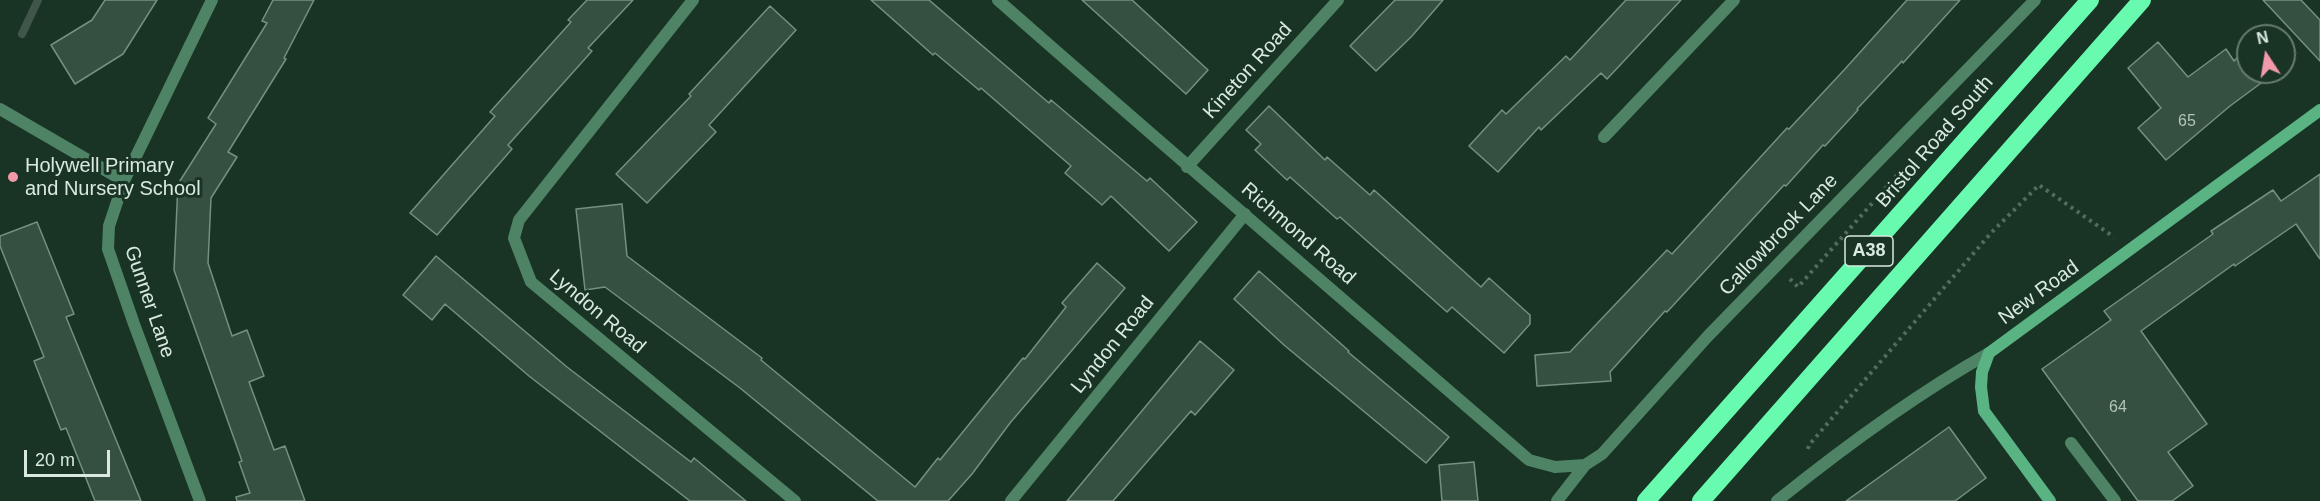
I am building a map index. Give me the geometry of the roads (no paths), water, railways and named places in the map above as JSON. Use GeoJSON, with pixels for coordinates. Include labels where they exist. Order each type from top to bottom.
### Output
{"type":"FeatureCollection","features":[{"type":"Feature","properties":{"kind":"highway","name":"Bristol Road South"},"geometry":{"type":"LineString","coordinates":[[1646,501],[2090,0]]}},
{"type":"Feature","properties":{"kind":"highway","name":"A38"},"geometry":{"type":"LineString","coordinates":[[1701,501],[2142,0]]}},
{"type":"Feature","properties":{"kind":"street","name":"Gunner Lane"},"geometry":{"type":"LineString","coordinates":[[200,501],[108,249],[109,226],[124,181],[212,0]]}},
{"type":"Feature","properties":{"kind":"street","name":"Lyndon Road"},"geometry":{"type":"LineString","coordinates":[[693,0],[519,220],[514,238],[531,282],[795,501]]}},
{"type":"Feature","properties":{"kind":"street","name":"Richmond Road"},"geometry":{"type":"LineString","coordinates":[[998,0],[1188,167],[1529,460],[1555,467],[1585,465]]}},
{"type":"Feature","properties":{"kind":"street","name":"Kineton Road"},"geometry":{"type":"LineString","coordinates":[[1188,167],[1338,0]]}},
{"type":"Feature","properties":{"kind":"street"},"geometry":{"type":"LineString","coordinates":[[1604,138],[1734,0]]}},
{"type":"Feature","properties":{"kind":"street","name":"Callowbrook Lane"},"geometry":{"type":"LineString","coordinates":[[1557,501],[1585,465],[1602,454],[1708,336],[2035,0]]}},
{"type":"Feature","properties":{"kind":"street"},"geometry":{"type":"LineString","coordinates":[[0,109],[124,181]]}},
{"type":"Feature","properties":{"kind":"street","name":"New Road"},"geometry":{"type":"LineString","coordinates":[[1777,501],[1941,380],[1989,353],[2320,110]]}},
{"type":"Feature","properties":{"kind":"street","name":"Lyndon Road"},"geometry":{"type":"LineString","coordinates":[[1011,501],[1245,214]]}},
{"type":"Feature","properties":{"kind":"street"},"geometry":{"type":"LineString","coordinates":[[1989,353],[1982,372],[1984,411],[2050,501]]}},
{"type":"Feature","properties":{"kind":"street"},"geometry":{"type":"LineString","coordinates":[[2071,443],[2115,501]]}},
{"type":"Feature","properties":{"kind":"waterway"},"geometry":{"type":"LineString","coordinates":[[22,34],[38,0]]}},
{"type":"Feature","properties":{"kind":"place","name":"Holywell Primary and Nursery School"},"geometry":{"type":"Point","coordinates":[13,177]}}]}
